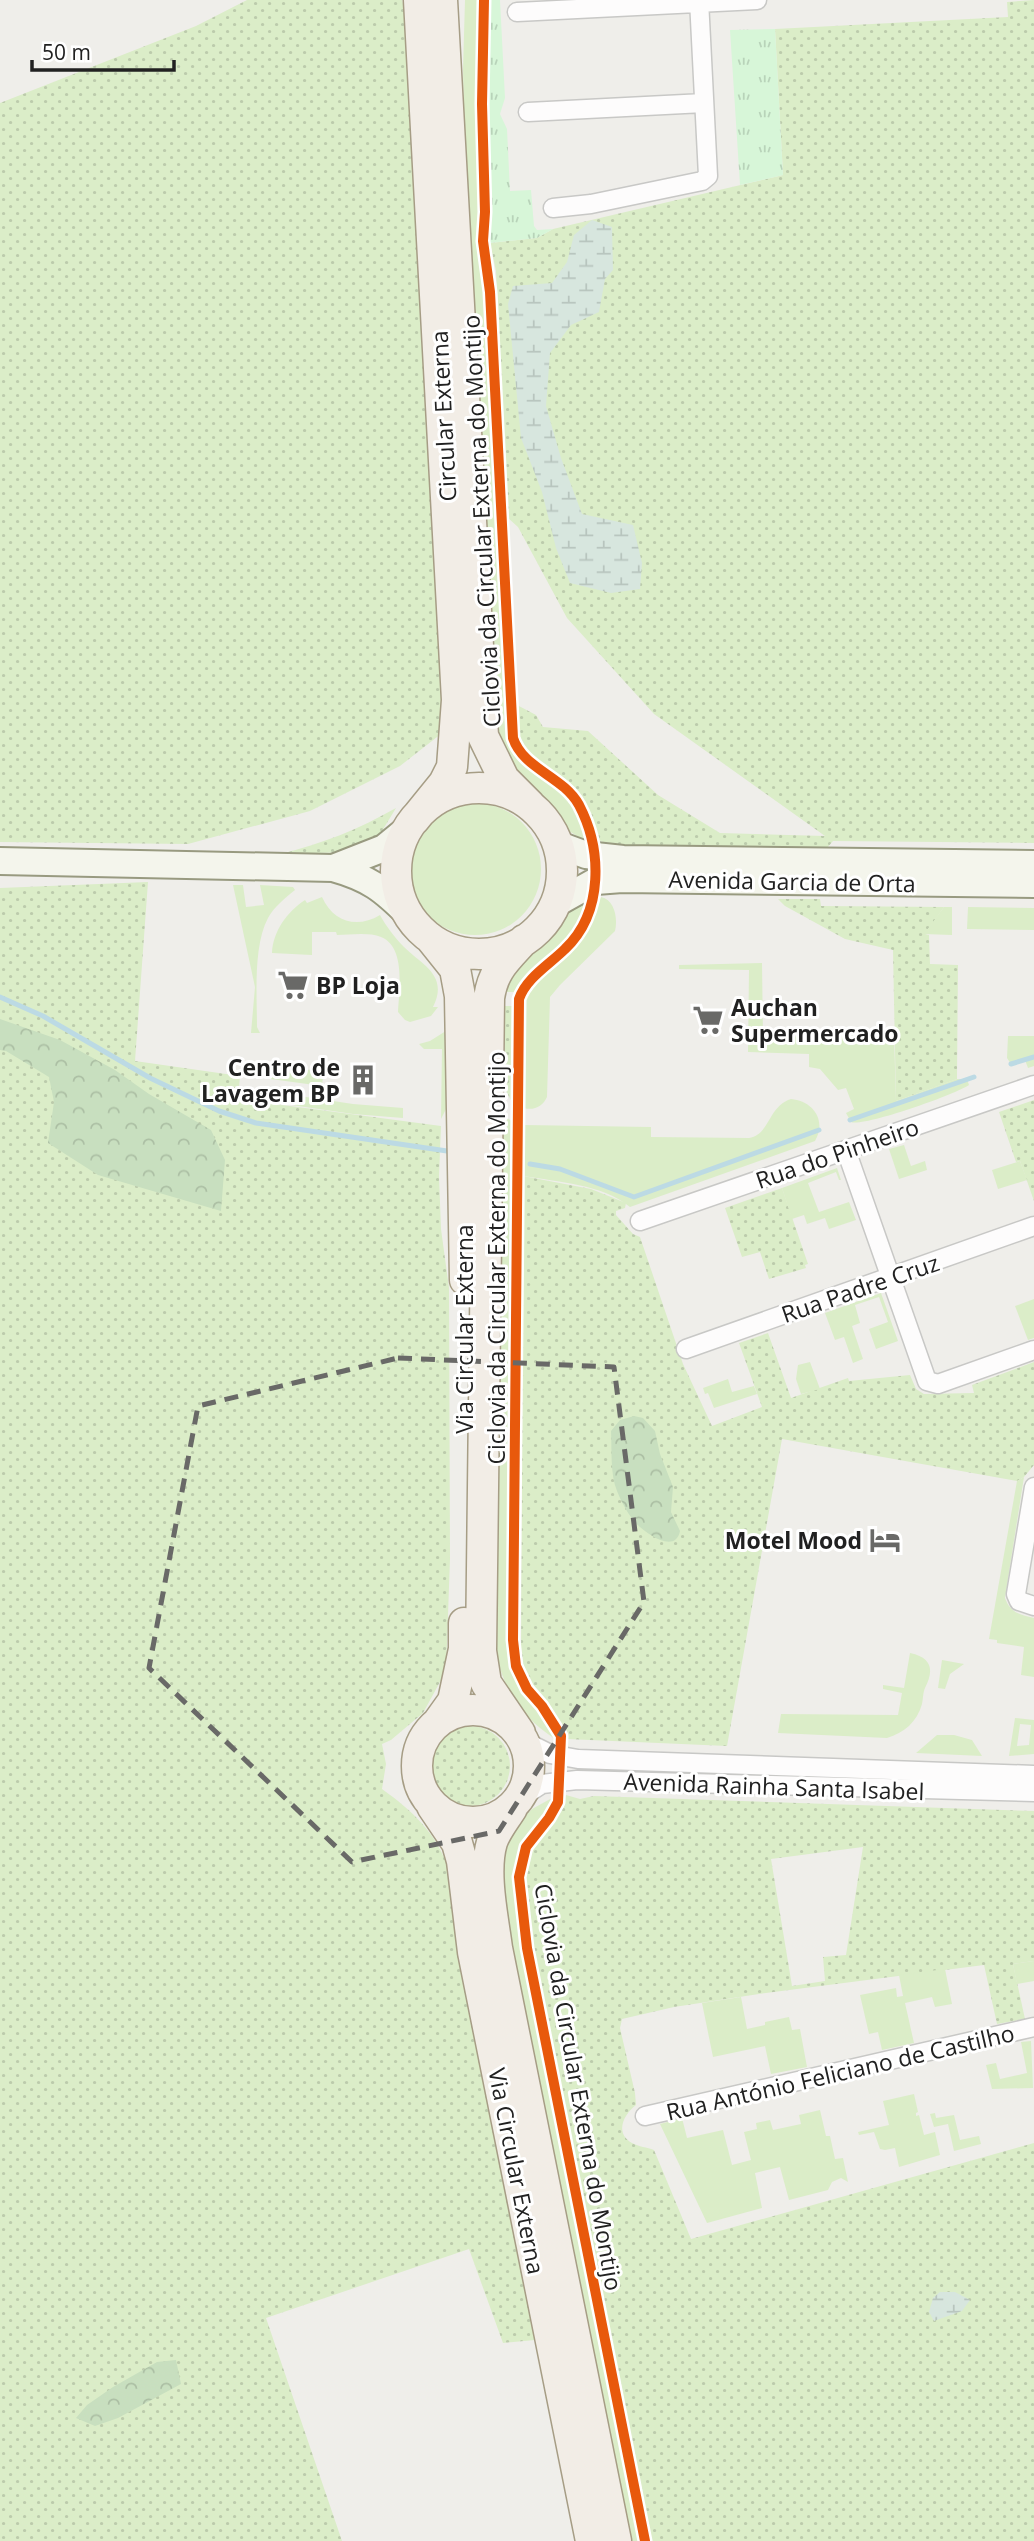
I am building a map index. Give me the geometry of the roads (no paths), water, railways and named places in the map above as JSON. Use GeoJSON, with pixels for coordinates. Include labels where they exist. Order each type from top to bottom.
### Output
{"type":"FeatureCollection","features":[{"type":"Feature","properties":{"kind":"main road","name":"Circular Externa"},"geometry":{"type":"LineString","coordinates":[[419,0],[438,119],[483,736],[504,779],[530,805]]}},
{"type":"Feature","properties":{"kind":"main road","name":"Circular Externa"},"geometry":{"type":"LineString","coordinates":[[410,825],[444,783],[452,767],[457,700],[438,119],[442,0]]}},
{"type":"Feature","properties":{"kind":"main road"},"geometry":{"type":"LineString","coordinates":[[0,861],[333,868],[360,876],[388,895],[431,939],[446,947],[477,953],[502,950],[524,940],[547,918],[555,904],[562,872],[559,845],[549,826],[530,805],[497,790],[464,789],[434,801],[384,848],[372,855],[333,868]]}},
{"type":"Feature","properties":{"kind":"main road"},"geometry":{"type":"LineString","coordinates":[[409,915],[397,885],[396,869],[398,853],[410,825]]}},
{"type":"Feature","properties":{"kind":"main road","name":"Avenida Garcia de Orta"},"geometry":{"type":"LineString","coordinates":[[559,845],[595,857],[623,859],[1034,864]]}},
{"type":"Feature","properties":{"kind":"main road","name":"Avenida Garcia de Orta"},"geometry":{"type":"LineString","coordinates":[[555,904],[596,881],[622,879],[1034,884]]}},
{"type":"Feature","properties":{"kind":"main road","name":"Via Circular Externa"},"geometry":{"type":"LineString","coordinates":[[431,939],[455,969],[460,996],[465,1188],[464,1649],[453,1701],[438,1722]]}},
{"type":"Feature","properties":{"kind":"main road","name":"Via Circular Externa"},"geometry":{"type":"LineString","coordinates":[[522,1737],[486,1683],[481,1651],[489,998],[492,981],[499,967],[524,940]]}},
{"type":"Feature","properties":{"kind":"main road"},"geometry":{"type":"LineString","coordinates":[[473,1709],[490,1712],[507,1720],[522,1737],[528,1751],[530,1770],[526,1789],[515,1803],[497,1818],[477,1823],[449,1818],[432,1806],[421,1789],[416,1769],[419,1750],[425,1736],[438,1722],[454,1713],[473,1709]]}},
{"type":"Feature","properties":{"kind":"main road","name":"Via Circular Externa"},"geometry":{"type":"LineString","coordinates":[[515,1803],[492,1842],[489,1889],[497,1948],[616,2541]]}},
{"type":"Feature","properties":{"kind":"main road","name":"Via Circular Externa"},"geometry":{"type":"LineString","coordinates":[[432,1806],[457,1843],[462,1861],[476,1966],[591,2541]]}},
{"type":"Feature","properties":{"kind":"street"},"geometry":{"type":"LineString","coordinates":[[408,0],[416,86],[438,119]]}},
{"type":"Feature","properties":{"kind":"street","name":"Circular Externa"},"geometry":{"type":"LineString","coordinates":[[438,119],[455,85],[455,0]]}},
{"type":"Feature","properties":{"kind":"street"},"geometry":{"type":"LineString","coordinates":[[517,12],[757,0]]}},
{"type":"Feature","properties":{"kind":"street"},"geometry":{"type":"LineString","coordinates":[[553,208],[592,204],[702,181],[708,176],[699,2]]}},
{"type":"Feature","properties":{"kind":"street"},"geometry":{"type":"LineString","coordinates":[[528,111],[704,103]]}},
{"type":"Feature","properties":{"kind":"street","name":"Rua do Pinheiro"},"geometry":{"type":"LineString","coordinates":[[640,1221],[1034,1085]]}},
{"type":"Feature","properties":{"kind":"street"},"geometry":{"type":"LineString","coordinates":[[846,1150],[927,1381],[938,1384],[1034,1350]]}},
{"type":"Feature","properties":{"kind":"street","name":"Rua Padre Cruz"},"geometry":{"type":"LineString","coordinates":[[686,1349],[1034,1226]]}},
{"type":"Feature","properties":{"kind":"street"},"geometry":{"type":"LineString","coordinates":[[1034,1487],[1016,1594],[1019,1601],[1034,1606]]}},
{"type":"Feature","properties":{"kind":"street","name":"Avenida Rainha Santa Isabel"},"geometry":{"type":"LineString","coordinates":[[522,1737],[550,1754],[578,1759],[1034,1775]]}},
{"type":"Feature","properties":{"kind":"street","name":"Avenida Rainha Santa Isabel"},"geometry":{"type":"LineString","coordinates":[[515,1803],[542,1784],[577,1780],[1034,1793]]}},
{"type":"Feature","properties":{"kind":"street","name":"Rua António Feliciano de Castilho"},"geometry":{"type":"LineString","coordinates":[[645,2116],[1034,2027]]}},
{"type":"Feature","properties":{"kind":"waterway"},"geometry":{"type":"LineString","coordinates":[[0,997],[43,1016],[150,1078],[219,1111],[256,1123],[447,1151]]}},
{"type":"Feature","properties":{"kind":"waterway"},"geometry":{"type":"LineString","coordinates":[[1011,1064],[1034,1057]]}},
{"type":"Feature","properties":{"kind":"waterway"},"geometry":{"type":"LineString","coordinates":[[850,1120],[974,1077]]}},
{"type":"Feature","properties":{"kind":"waterway"},"geometry":{"type":"LineString","coordinates":[[530,1164],[560,1169],[634,1197],[819,1130]]}},
{"type":"Feature","properties":{"kind":"place","name":"BP Loja"},"geometry":{"type":"Point","coordinates":[293,985]}},
{"type":"Feature","properties":{"kind":"place","name":"Auchan Supermercado"},"geometry":{"type":"Point","coordinates":[708,1020]}},
{"type":"Feature","properties":{"kind":"place","name":"Centro de Lavagem BP"},"geometry":{"type":"Point","coordinates":[363,1080]}},
{"type":"Feature","properties":{"kind":"place","name":"Motel Mood"},"geometry":{"type":"Point","coordinates":[885,1540]}}]}
